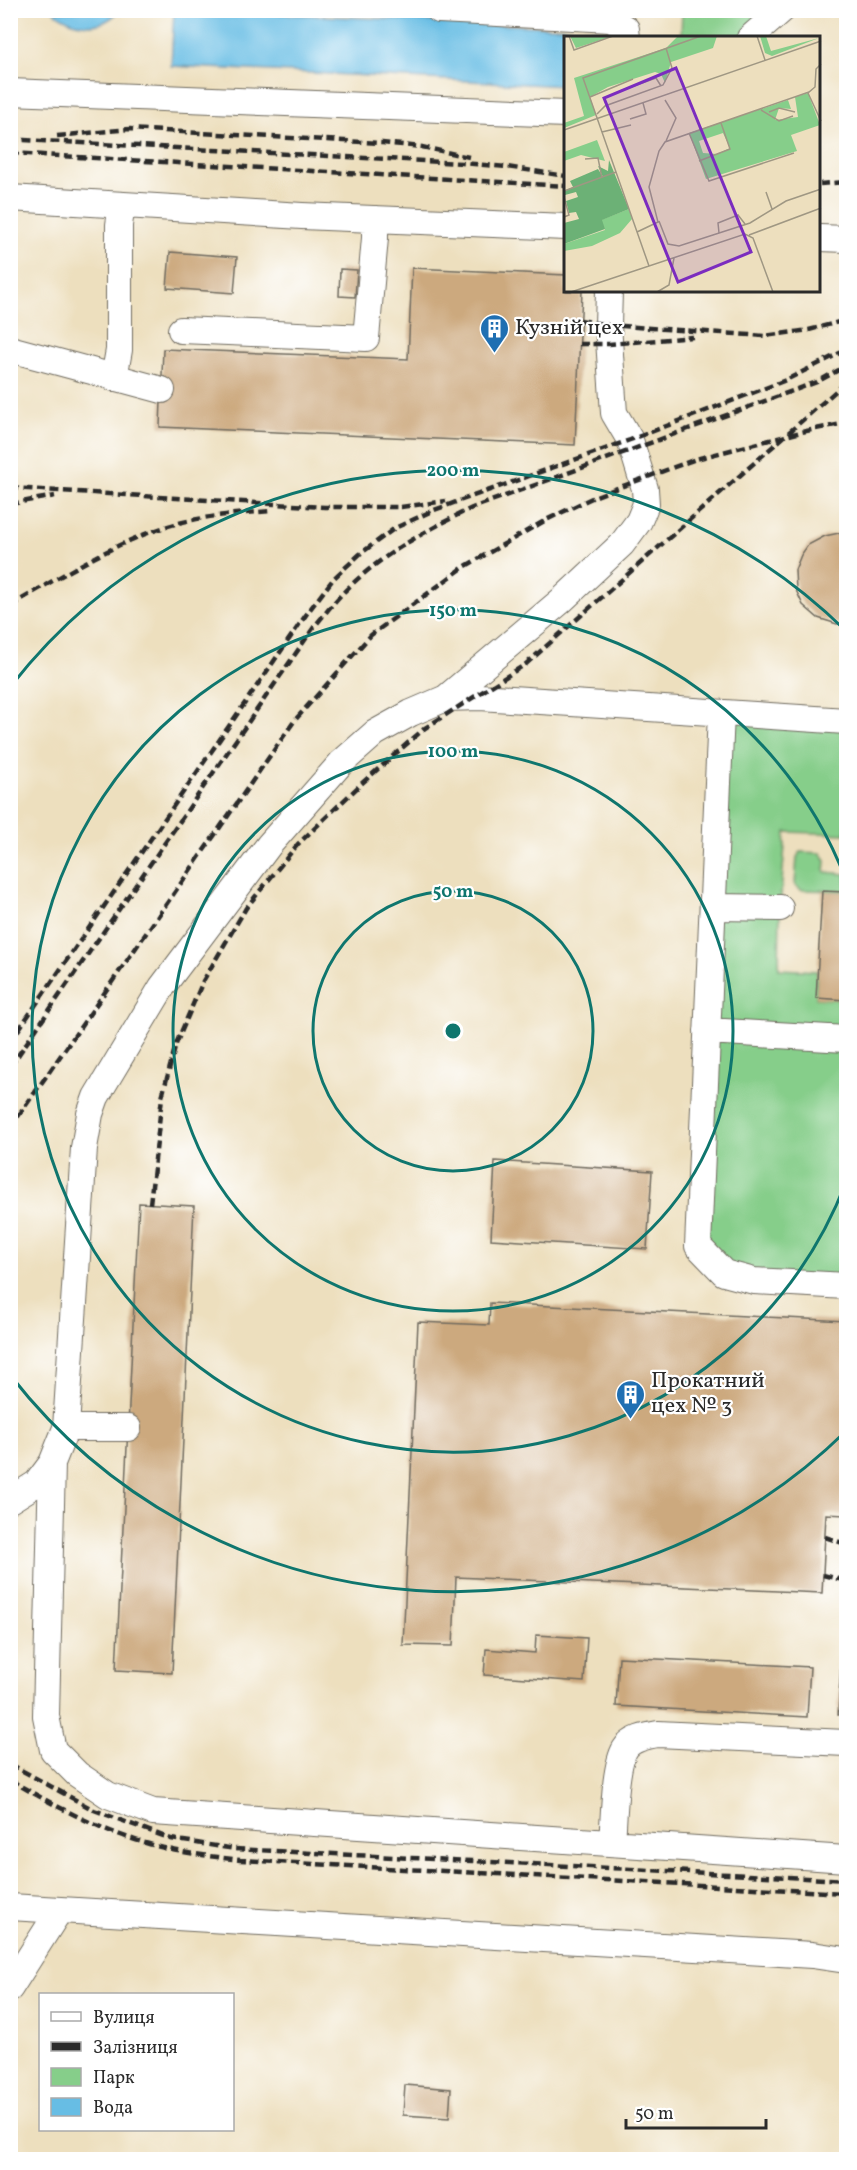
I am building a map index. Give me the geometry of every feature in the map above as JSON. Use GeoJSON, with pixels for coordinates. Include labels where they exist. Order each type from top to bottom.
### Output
{"type":"FeatureCollection","features":[{"type":"Feature","properties":{"kind":"street"},"geometry":{"type":"LineString","coordinates":[[439,10],[611,19],[626,29],[627,36]]}},
{"type":"Feature","properties":{"kind":"street"},"geometry":{"type":"LineString","coordinates":[[752,36],[782,10]]}},
{"type":"Feature","properties":{"kind":"street"},"geometry":{"type":"LineString","coordinates":[[10,92],[564,114]]}},
{"type":"Feature","properties":{"kind":"street"},"geometry":{"type":"LineString","coordinates":[[10,198],[375,219],[564,227]]}},
{"type":"Feature","properties":{"kind":"street"},"geometry":{"type":"LineString","coordinates":[[114,378],[119,350],[122,205]]}},
{"type":"Feature","properties":{"kind":"street"},"geometry":{"type":"LineString","coordinates":[[181,330],[366,338],[375,219]]}},
{"type":"Feature","properties":{"kind":"street"},"geometry":{"type":"LineString","coordinates":[[821,238],[846,239]]}},
{"type":"Feature","properties":{"kind":"street"},"geometry":{"type":"LineString","coordinates":[[446,699],[562,600],[622,544],[639,521],[646,504],[645,489],[630,440],[614,413],[608,325],[609,292]]}},
{"type":"Feature","properties":{"kind":"street"},"geometry":{"type":"LineString","coordinates":[[10,349],[162,390]]}},
{"type":"Feature","properties":{"kind":"street"},"geometry":{"type":"LineString","coordinates":[[10,1500],[37,1483],[52,1463],[66,1428],[84,1148],[90,1114],[103,1083],[162,987],[269,845],[341,763],[375,733],[411,712],[446,699],[480,698],[846,721]]}},
{"type":"Feature","properties":{"kind":"street"},"geometry":{"type":"LineString","coordinates":[[721,713],[698,1246],[724,1273],[754,1281],[846,1286]]}},
{"type":"Feature","properties":{"kind":"street"},"geometry":{"type":"LineString","coordinates":[[713,907],[780,908]]}},
{"type":"Feature","properties":{"kind":"street"},"geometry":{"type":"LineString","coordinates":[[707,1031],[846,1039]]}},
{"type":"Feature","properties":{"kind":"street"},"geometry":{"type":"LineString","coordinates":[[66,1428],[128,1428]]}},
{"type":"Feature","properties":{"kind":"street"},"geometry":{"type":"LineString","coordinates":[[52,1463],[46,1716],[53,1750],[77,1774],[108,1795],[153,1812],[846,1859]]}},
{"type":"Feature","properties":{"kind":"street"},"geometry":{"type":"LineString","coordinates":[[612,1842],[619,1769],[625,1748],[640,1738],[658,1734],[846,1743]]}},
{"type":"Feature","properties":{"kind":"street"},"geometry":{"type":"LineString","coordinates":[[10,1907],[788,1953],[846,1960]]}},
{"type":"Feature","properties":{"kind":"street"},"geometry":{"type":"LineString","coordinates":[[10,1988],[59,1911]]}},
{"type":"Feature","properties":{"kind":"green space"},"geometry":{"type":"Polygon","coordinates":[[[682,11],[782,11],[751,36],[681,36],[682,11]]]}},
{"type":"Feature","properties":{"kind":"green space"},"geometry":{"type":"Polygon","coordinates":[[[721,713],[846,721],[846,834],[786,832],[780,908],[779,969],[817,971],[816,998],[846,1000],[846,1286],[754,1281],[698,1246],[721,713]]]}},
{"type":"Feature","properties":{"kind":"green space"},"geometry":{"type":"Polygon","coordinates":[[[801,852],[821,853],[826,860],[825,872],[846,874],[846,891],[801,890],[795,885],[797,857],[801,852]]]}},
{"type":"Feature","properties":{"kind":"water"},"geometry":{"type":"Polygon","coordinates":[[[53,11],[119,11],[104,22],[87,25],[70,21],[53,11]]]}},
{"type":"Feature","properties":{"kind":"water"},"geometry":{"type":"Polygon","coordinates":[[[174,11],[220,11],[594,29],[594,36],[564,36],[564,86],[171,66],[174,11]]]}},
{"type":"Feature","properties":{"kind":"building"},"geometry":{"type":"Polygon","coordinates":[[[170,252],[237,257],[234,293],[167,288],[170,252]]]}},
{"type":"Feature","properties":{"kind":"building","name":"Кузній цех"},"geometry":{"type":"Polygon","coordinates":[[[412,268],[564,275],[564,292],[582,292],[575,445],[160,427],[163,349],[408,359],[412,268]]]}},
{"type":"Feature","properties":{"kind":"building"},"geometry":{"type":"Polygon","coordinates":[[[340,269],[357,270],[355,297],[339,296],[340,269]]]}},
{"type":"Feature","properties":{"kind":"building"},"geometry":{"type":"Polygon","coordinates":[[[839,533],[846,535],[846,622],[837,624],[818,618],[803,605],[796,590],[795,570],[808,545],[825,536],[839,533]]]}},
{"type":"Feature","properties":{"kind":"building"},"geometry":{"type":"Polygon","coordinates":[[[822,891],[846,892],[846,1000],[816,998],[822,891]]]}},
{"type":"Feature","properties":{"kind":"building"},"geometry":{"type":"Polygon","coordinates":[[[495,1161],[652,1171],[647,1249],[491,1239],[495,1161]]]}},
{"type":"Feature","properties":{"kind":"building"},"geometry":{"type":"Polygon","coordinates":[[[139,1203],[194,1206],[172,1673],[116,1670],[139,1203]]]}},
{"type":"Feature","properties":{"kind":"building","name":"Прокатний цех № 3"},"geometry":{"type":"Polygon","coordinates":[[[490,1303],[846,1321],[846,1515],[826,1514],[822,1593],[456,1577],[453,1646],[403,1645],[418,1322],[489,1325],[490,1303]]]}},
{"type":"Feature","properties":{"kind":"building"},"geometry":{"type":"Polygon","coordinates":[[[536,1635],[587,1638],[584,1682],[484,1675],[486,1649],[535,1653],[536,1635]]]}},
{"type":"Feature","properties":{"kind":"building"},"geometry":{"type":"Polygon","coordinates":[[[842,1644],[846,1644],[846,1715],[838,1715],[842,1644]]]}},
{"type":"Feature","properties":{"kind":"building"},"geometry":{"type":"Polygon","coordinates":[[[619,1657],[810,1667],[807,1717],[616,1706],[619,1657]]]}},
{"type":"Feature","properties":{"kind":"building"},"geometry":{"type":"Polygon","coordinates":[[[405,2085],[451,2089],[449,2118],[403,2115],[405,2085]]]}},
{"type":"Feature","properties":{"kind":"railway"},"geometry":{"type":"LineString","coordinates":[[57,136],[130,129],[382,143],[422,147],[469,157]]}},
{"type":"Feature","properties":{"kind":"railway"},"geometry":{"type":"LineString","coordinates":[[10,141],[462,163],[564,176]]}},
{"type":"Feature","properties":{"kind":"railway"},"geometry":{"type":"LineString","coordinates":[[10,153],[564,186]]}},
{"type":"Feature","properties":{"kind":"railway"},"geometry":{"type":"LineString","coordinates":[[821,184],[846,182]]}},
{"type":"Feature","properties":{"kind":"railway"},"geometry":{"type":"LineString","coordinates":[[580,320],[608,325],[764,336],[809,330],[846,320]]}},
{"type":"Feature","properties":{"kind":"railway"},"geometry":{"type":"LineString","coordinates":[[579,344],[609,344],[693,337]]}},
{"type":"Feature","properties":{"kind":"railway"},"geometry":{"type":"LineString","coordinates":[[10,1042],[308,612],[334,578],[360,554],[395,528],[434,510],[630,440],[786,380],[846,350]]}},
{"type":"Feature","properties":{"kind":"railway"},"geometry":{"type":"LineString","coordinates":[[10,1067],[314,627],[339,597],[362,575],[407,543],[472,508],[817,382],[846,366]]}},
{"type":"Feature","properties":{"kind":"railway"},"geometry":{"type":"LineString","coordinates":[[150,1204],[162,1097],[176,1044],[203,981],[246,908],[298,844],[361,784],[425,728],[526,664],[846,382]]}},
{"type":"Feature","properties":{"kind":"railway"},"geometry":{"type":"LineString","coordinates":[[10,1128],[295,720],[371,635],[464,567],[546,520],[596,496],[696,459],[846,423]]}},
{"type":"Feature","properties":{"kind":"railway"},"geometry":{"type":"LineString","coordinates":[[10,488],[325,507],[401,507],[446,501]]}},
{"type":"Feature","properties":{"kind":"railway"},"geometry":{"type":"LineString","coordinates":[[10,504],[55,496]]}},
{"type":"Feature","properties":{"kind":"railway"},"geometry":{"type":"LineString","coordinates":[[10,606],[103,553],[142,535],[202,518],[272,511]]}},
{"type":"Feature","properties":{"kind":"railway"},"geometry":{"type":"LineString","coordinates":[[825,1537],[846,1544]]}},
{"type":"Feature","properties":{"kind":"railway"},"geometry":{"type":"LineString","coordinates":[[823,1575],[846,1581]]}},
{"type":"Feature","properties":{"kind":"railway"},"geometry":{"type":"LineString","coordinates":[[10,1764],[94,1810],[171,1839],[235,1849],[846,1880]]}},
{"type":"Feature","properties":{"kind":"railway"},"geometry":{"type":"LineString","coordinates":[[10,1780],[95,1825],[131,1839],[205,1856],[240,1860],[846,1893]]}},
{"type":"Feature","properties":{"kind":"place","name":"Кузній цех"},"geometry":{"type":"Point","coordinates":[494,354]}},
{"type":"Feature","properties":{"kind":"place","name":"Прокатний цех № 3"},"geometry":{"type":"Point","coordinates":[630,1420]}}]}
